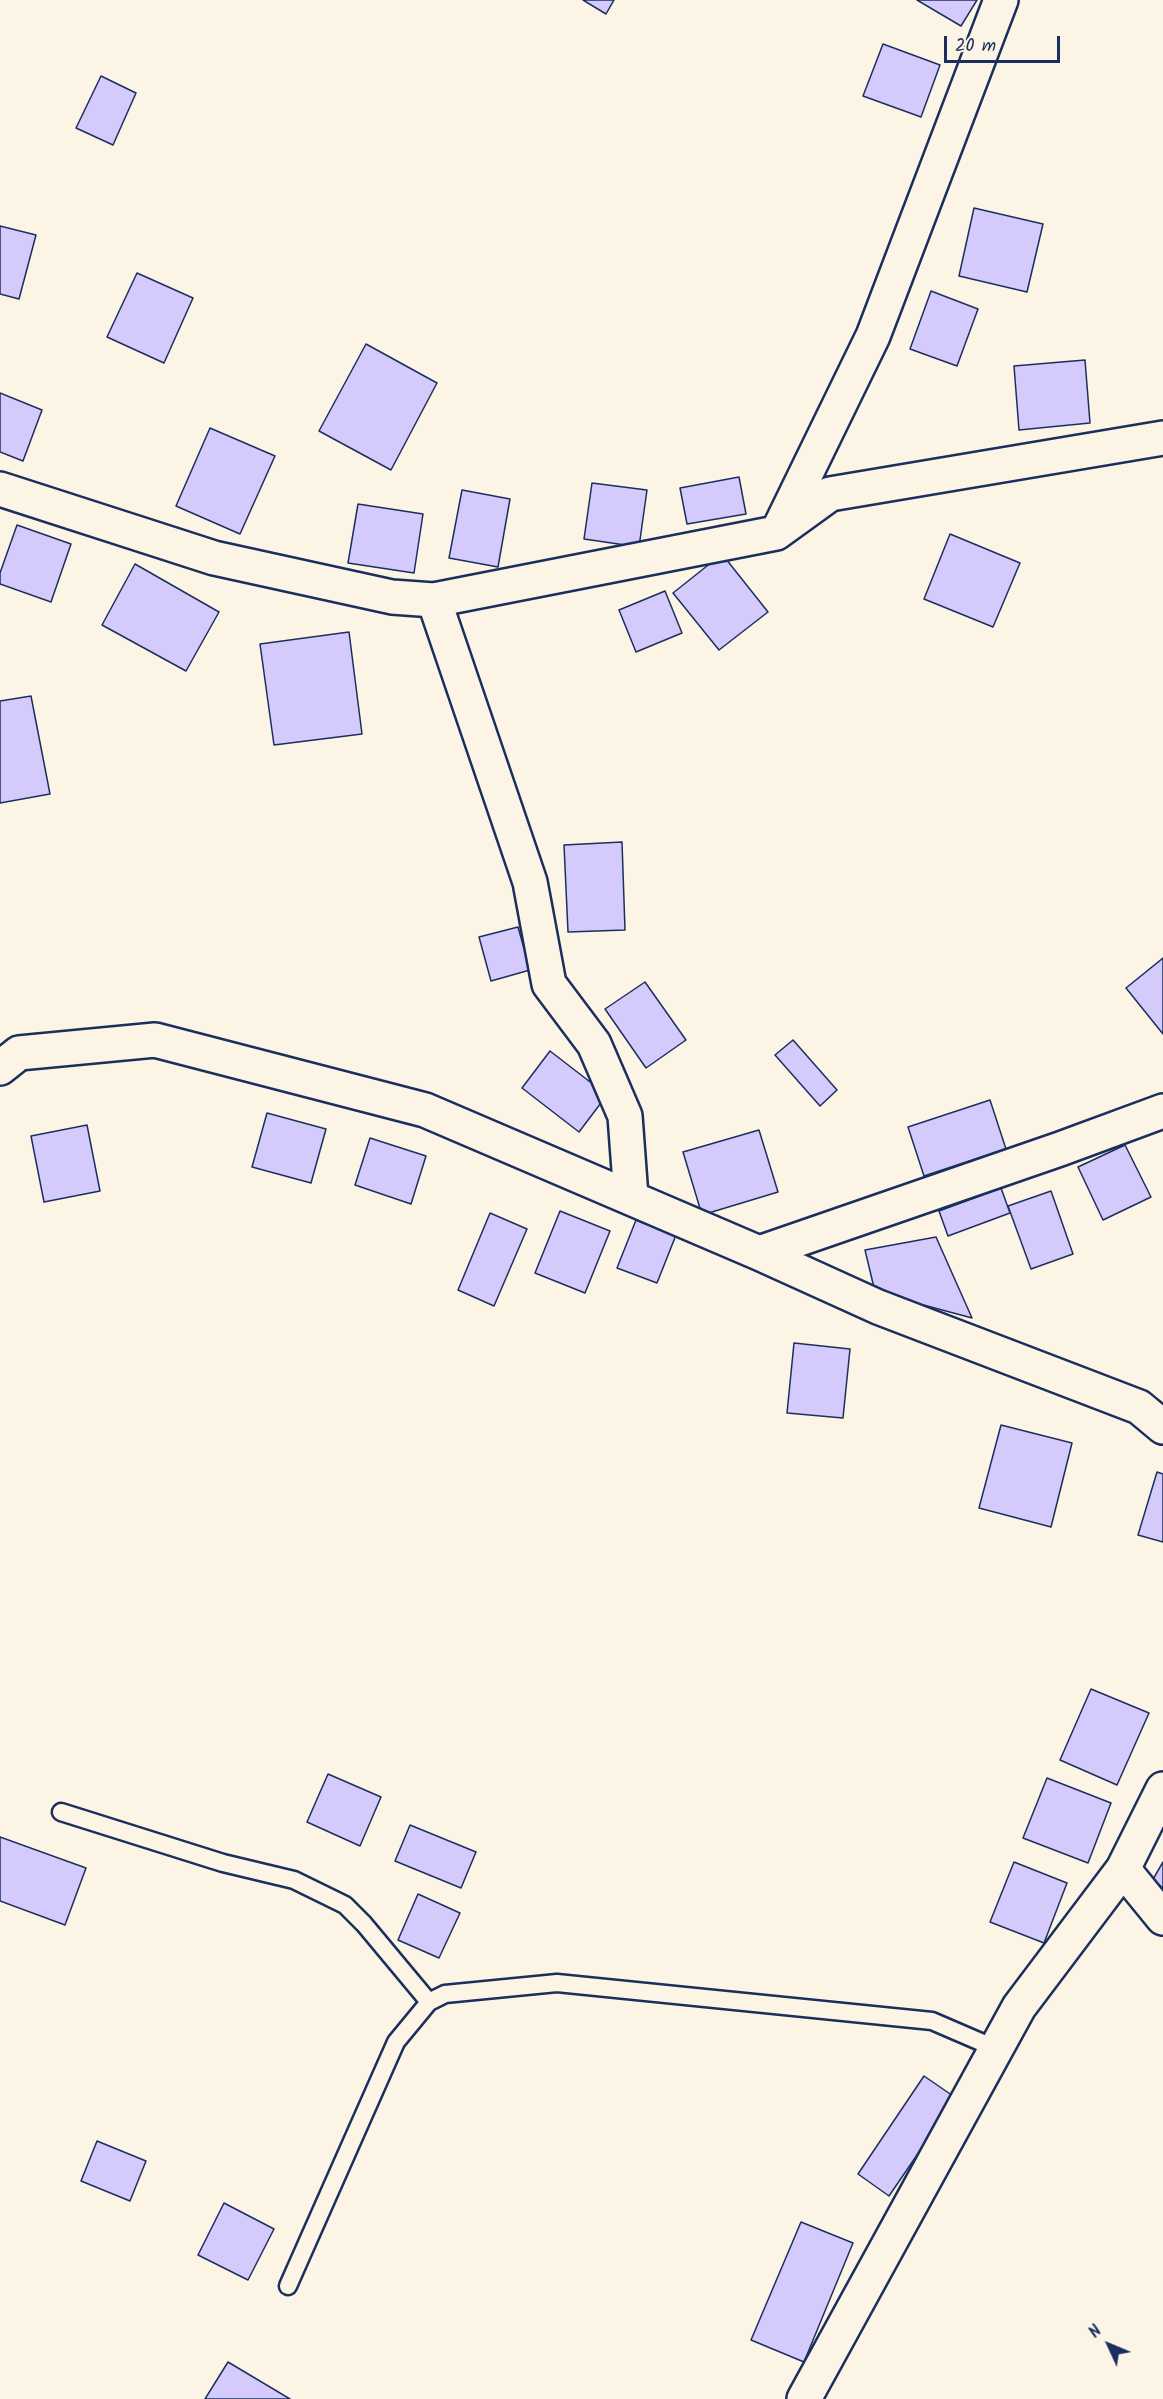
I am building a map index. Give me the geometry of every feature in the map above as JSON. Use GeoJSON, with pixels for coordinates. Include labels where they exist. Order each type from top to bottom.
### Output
{"type":"FeatureCollection","features":[{"type":"Feature","properties":{"kind":"street"},"geometry":{"type":"LineString","coordinates":[[776,533],[873,336],[1001,0]]}},
{"type":"Feature","properties":{"kind":"street"},"geometry":{"type":"LineString","coordinates":[[0,489],[214,558],[392,597],[434,600],[776,533],[830,494],[1163,438]]}},
{"type":"Feature","properties":{"kind":"street"},"geometry":{"type":"LineString","coordinates":[[434,600],[530,882],[549,984],[594,1044],[625,1116],[631,1197]]}},
{"type":"Feature","properties":{"kind":"street"},"geometry":{"type":"LineString","coordinates":[[0,1068],[19,1053],[155,1040],[425,1110],[631,1197],[878,1307],[1139,1407],[1163,1427]]}},
{"type":"Feature","properties":{"kind":"street"},"geometry":{"type":"LineString","coordinates":[[759,1253],[1163,1111]]}},
{"type":"Feature","properties":{"kind":"street"},"geometry":{"type":"LineString","coordinates":[[804,2399],[1020,2007],[1123,1869],[1163,1789]]}},
{"type":"Feature","properties":{"kind":"street"},"geometry":{"type":"LineString","coordinates":[[1123,1869],[1163,1918]]}},
{"type":"Feature","properties":{"kind":"lane"},"geometry":{"type":"LineString","coordinates":[[61,1812],[223,1863],[294,1880],[345,1905],[364,1924],[429,2002]]}},
{"type":"Feature","properties":{"kind":"lane"},"geometry":{"type":"LineString","coordinates":[[288,2286],[396,2042],[429,2002],[445,1994],[557,1983],[932,2021],[996,2049]]}},
{"type":"Feature","properties":{"kind":"building"},"geometry":{"type":"Polygon","coordinates":[[[583,0],[614,0],[606,14],[583,0]]]}},
{"type":"Feature","properties":{"kind":"building"},"geometry":{"type":"Polygon","coordinates":[[[917,0],[977,0],[961,26],[917,0]]]}},
{"type":"Feature","properties":{"kind":"building"},"geometry":{"type":"Polygon","coordinates":[[[883,44],[940,65],[921,117],[863,96],[883,44]]]}},
{"type":"Feature","properties":{"kind":"building"},"geometry":{"type":"Polygon","coordinates":[[[101,76],[136,93],[113,145],[76,128],[101,76]]]}},
{"type":"Feature","properties":{"kind":"building"},"geometry":{"type":"Polygon","coordinates":[[[974,208],[1043,224],[1027,292],[959,276],[974,208]]]}},
{"type":"Feature","properties":{"kind":"building"},"geometry":{"type":"Polygon","coordinates":[[[0,226],[36,235],[19,299],[0,294],[0,226]]]}},
{"type":"Feature","properties":{"kind":"building"},"geometry":{"type":"Polygon","coordinates":[[[137,273],[193,298],[164,363],[107,337],[137,273]]]}},
{"type":"Feature","properties":{"kind":"building"},"geometry":{"type":"Polygon","coordinates":[[[931,291],[978,309],[957,366],[910,349],[931,291]]]}},
{"type":"Feature","properties":{"kind":"building"},"geometry":{"type":"Polygon","coordinates":[[[366,344],[437,383],[391,470],[319,431],[366,344]]]}},
{"type":"Feature","properties":{"kind":"building"},"geometry":{"type":"Polygon","coordinates":[[[1085,360],[1090,423],[1019,430],[1014,366],[1085,360]]]}},
{"type":"Feature","properties":{"kind":"building"},"geometry":{"type":"Polygon","coordinates":[[[0,393],[42,410],[23,461],[0,452],[0,393]]]}},
{"type":"Feature","properties":{"kind":"building"},"geometry":{"type":"Polygon","coordinates":[[[210,428],[275,456],[240,534],[176,506],[210,428]]]}},
{"type":"Feature","properties":{"kind":"building"},"geometry":{"type":"Polygon","coordinates":[[[739,477],[746,514],[687,524],[680,488],[739,477]]]}},
{"type":"Feature","properties":{"kind":"building"},"geometry":{"type":"Polygon","coordinates":[[[592,483],[647,490],[639,547],[584,539],[592,483]]]}},
{"type":"Feature","properties":{"kind":"building"},"geometry":{"type":"Polygon","coordinates":[[[462,490],[510,499],[498,567],[449,558],[462,490]]]}},
{"type":"Feature","properties":{"kind":"building"},"geometry":{"type":"Polygon","coordinates":[[[358,504],[423,514],[414,573],[348,563],[358,504]]]}},
{"type":"Feature","properties":{"kind":"building"},"geometry":{"type":"Polygon","coordinates":[[[17,525],[71,544],[51,602],[0,584],[0,573],[17,525]]]}},
{"type":"Feature","properties":{"kind":"building"},"geometry":{"type":"Polygon","coordinates":[[[950,534],[1020,563],[993,627],[924,599],[950,534]]]}},
{"type":"Feature","properties":{"kind":"building"},"geometry":{"type":"Polygon","coordinates":[[[722,554],[768,612],[719,650],[673,593],[722,554]]]}},
{"type":"Feature","properties":{"kind":"building"},"geometry":{"type":"Polygon","coordinates":[[[135,564],[219,612],[186,671],[102,625],[135,564]]]}},
{"type":"Feature","properties":{"kind":"building"},"geometry":{"type":"Polygon","coordinates":[[[665,591],[682,633],[636,652],[619,610],[665,591]]]}},
{"type":"Feature","properties":{"kind":"building"},"geometry":{"type":"Polygon","coordinates":[[[349,632],[362,734],[274,745],[260,644],[349,632]]]}},
{"type":"Feature","properties":{"kind":"building"},"geometry":{"type":"Polygon","coordinates":[[[31,696],[50,794],[0,803],[0,701],[31,696]]]}},
{"type":"Feature","properties":{"kind":"building"},"geometry":{"type":"Polygon","coordinates":[[[622,842],[625,930],[568,932],[564,845],[622,842]]]}},
{"type":"Feature","properties":{"kind":"building"},"geometry":{"type":"Polygon","coordinates":[[[518,927],[530,970],[491,981],[479,937],[518,927]]]}},
{"type":"Feature","properties":{"kind":"building"},"geometry":{"type":"Polygon","coordinates":[[[1163,958],[1163,1034],[1126,988],[1163,958]]]}},
{"type":"Feature","properties":{"kind":"building"},"geometry":{"type":"Polygon","coordinates":[[[645,982],[686,1040],[646,1068],[605,1009],[645,982]]]}},
{"type":"Feature","properties":{"kind":"building"},"geometry":{"type":"Polygon","coordinates":[[[793,1040],[837,1090],[820,1106],[775,1055],[793,1040]]]}},
{"type":"Feature","properties":{"kind":"building"},"geometry":{"type":"Polygon","coordinates":[[[550,1051],[607,1095],[579,1132],[522,1088],[550,1051]]]}},
{"type":"Feature","properties":{"kind":"building"},"geometry":{"type":"Polygon","coordinates":[[[990,1100],[1006,1149],[924,1176],[908,1127],[990,1100]]]}},
{"type":"Feature","properties":{"kind":"building"},"geometry":{"type":"Polygon","coordinates":[[[267,1113],[326,1129],[311,1183],[252,1167],[267,1113]]]}},
{"type":"Feature","properties":{"kind":"building"},"geometry":{"type":"Polygon","coordinates":[[[87,1125],[100,1191],[44,1202],[31,1136],[87,1125]]]}},
{"type":"Feature","properties":{"kind":"building"},"geometry":{"type":"Polygon","coordinates":[[[759,1130],[778,1192],[702,1215],[683,1152],[759,1130]]]}},
{"type":"Feature","properties":{"kind":"building"},"geometry":{"type":"Polygon","coordinates":[[[370,1138],[426,1156],[411,1204],[355,1185],[370,1138]]]}},
{"type":"Feature","properties":{"kind":"building"},"geometry":{"type":"Polygon","coordinates":[[[1125,1145],[1151,1197],[1103,1220],[1078,1167],[1125,1145]]]}},
{"type":"Feature","properties":{"kind":"building"},"geometry":{"type":"Polygon","coordinates":[[[1001,1188],[1010,1213],[948,1236],[939,1211],[1001,1188]]]}},
{"type":"Feature","properties":{"kind":"building"},"geometry":{"type":"Polygon","coordinates":[[[1051,1191],[1073,1254],[1031,1269],[1008,1206],[1051,1191]]]}},
{"type":"Feature","properties":{"kind":"building"},"geometry":{"type":"Polygon","coordinates":[[[560,1211],[610,1231],[585,1293],[535,1273],[560,1211]]]}},
{"type":"Feature","properties":{"kind":"building"},"geometry":{"type":"Polygon","coordinates":[[[490,1213],[527,1229],[494,1306],[458,1290],[490,1213]]]}},
{"type":"Feature","properties":{"kind":"building"},"geometry":{"type":"Polygon","coordinates":[[[636,1220],[676,1235],[657,1283],[617,1268],[636,1220]]]}},
{"type":"Feature","properties":{"kind":"building"},"geometry":{"type":"Polygon","coordinates":[[[936,1237],[972,1318],[875,1292],[865,1250],[936,1237]]]}},
{"type":"Feature","properties":{"kind":"building"},"geometry":{"type":"Polygon","coordinates":[[[794,1343],[850,1349],[843,1418],[787,1413],[794,1343]]]}},
{"type":"Feature","properties":{"kind":"building"},"geometry":{"type":"Polygon","coordinates":[[[1001,1425],[1072,1443],[1051,1527],[979,1508],[1001,1425]]]}},
{"type":"Feature","properties":{"kind":"building"},"geometry":{"type":"Polygon","coordinates":[[[1157,1472],[1163,1474],[1163,1542],[1138,1535],[1157,1472]]]}},
{"type":"Feature","properties":{"kind":"building"},"geometry":{"type":"Polygon","coordinates":[[[1091,1689],[1149,1713],[1117,1785],[1060,1760],[1091,1689]]]}},
{"type":"Feature","properties":{"kind":"building"},"geometry":{"type":"Polygon","coordinates":[[[328,1774],[381,1797],[360,1846],[307,1822],[328,1774]]]}},
{"type":"Feature","properties":{"kind":"building"},"geometry":{"type":"Polygon","coordinates":[[[1047,1778],[1111,1803],[1088,1863],[1023,1838],[1047,1778]]]}},
{"type":"Feature","properties":{"kind":"building"},"geometry":{"type":"Polygon","coordinates":[[[410,1825],[476,1852],[461,1888],[395,1861],[410,1825]]]}},
{"type":"Feature","properties":{"kind":"building"},"geometry":{"type":"Polygon","coordinates":[[[0,1837],[86,1868],[65,1925],[0,1901],[0,1837]]]}},
{"type":"Feature","properties":{"kind":"building"},"geometry":{"type":"Polygon","coordinates":[[[1014,1862],[1067,1883],[1044,1943],[990,1922],[1014,1862]]]}},
{"type":"Feature","properties":{"kind":"building"},"geometry":{"type":"Polygon","coordinates":[[[1163,1862],[1163,1888],[1152,1881],[1163,1862]]]}},
{"type":"Feature","properties":{"kind":"building"},"geometry":{"type":"Polygon","coordinates":[[[418,1894],[460,1913],[439,1958],[398,1940],[418,1894]]]}},
{"type":"Feature","properties":{"kind":"building"},"geometry":{"type":"Polygon","coordinates":[[[924,2076],[956,2098],[889,2196],[858,2174],[924,2076]]]}},
{"type":"Feature","properties":{"kind":"building"},"geometry":{"type":"Polygon","coordinates":[[[97,2141],[146,2161],[130,2201],[81,2181],[97,2141]]]}},
{"type":"Feature","properties":{"kind":"building"},"geometry":{"type":"Polygon","coordinates":[[[224,2203],[274,2229],[248,2280],[198,2255],[224,2203]]]}},
{"type":"Feature","properties":{"kind":"building"},"geometry":{"type":"Polygon","coordinates":[[[801,2222],[853,2243],[804,2362],[751,2340],[801,2222]]]}},
{"type":"Feature","properties":{"kind":"building"},"geometry":{"type":"Polygon","coordinates":[[[228,2362],[290,2399],[205,2399],[228,2362]]]}}]}
